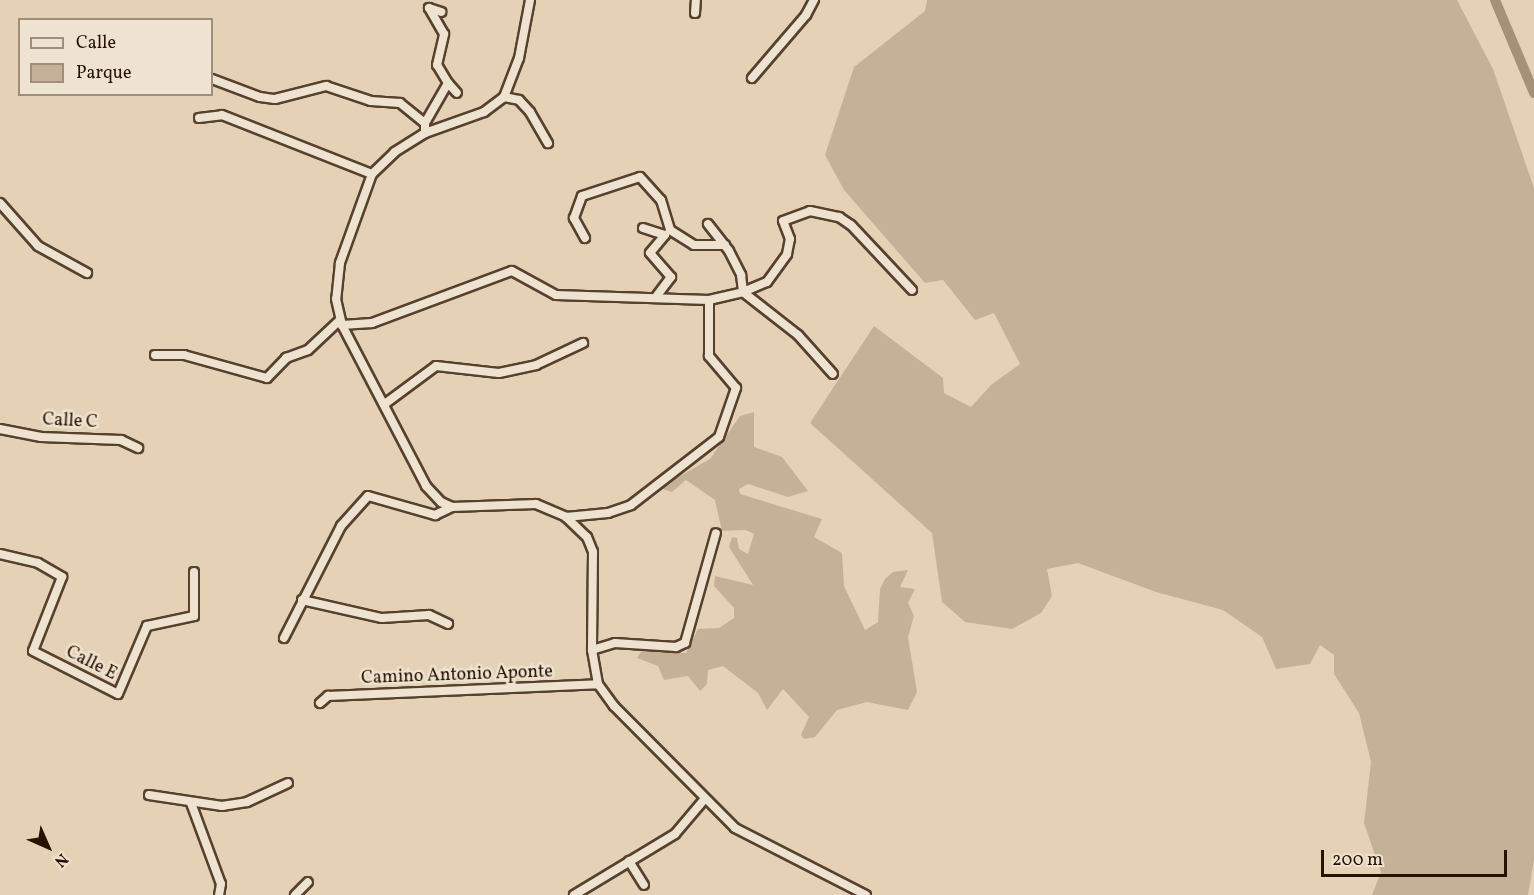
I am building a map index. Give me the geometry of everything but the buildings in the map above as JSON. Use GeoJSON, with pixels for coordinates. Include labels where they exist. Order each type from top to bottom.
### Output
{"type":"FeatureCollection","features":[{"type":"Feature","properties":{"kind":"street"},"geometry":{"type":"LineString","coordinates":[[452,507],[426,486],[386,403],[341,322],[336,299],[340,263],[372,174],[395,152],[425,133],[484,112],[504,97],[519,58],[530,0]]}},
{"type":"Feature","properties":{"kind":"street"},"geometry":{"type":"LineString","coordinates":[[694,13],[696,0]]}},
{"type":"Feature","properties":{"kind":"street"},"geometry":{"type":"LineString","coordinates":[[752,78],[806,15],[814,0]]}},
{"type":"Feature","properties":{"kind":"street"},"geometry":{"type":"LineString","coordinates":[[441,12],[429,8],[444,34],[437,65],[448,83],[458,93]]}},
{"type":"Feature","properties":{"kind":"street"},"geometry":{"type":"LineString","coordinates":[[213,79],[275,99],[326,86],[371,101],[400,103],[425,123]]}},
{"type":"Feature","properties":{"kind":"street"},"geometry":{"type":"LineString","coordinates":[[425,133],[425,123],[448,83]]}},
{"type":"Feature","properties":{"kind":"street"},"geometry":{"type":"LineString","coordinates":[[504,97],[519,100],[530,112],[548,143]]}},
{"type":"Feature","properties":{"kind":"street"},"geometry":{"type":"LineString","coordinates":[[199,118],[222,116],[372,174]]}},
{"type":"Feature","properties":{"kind":"street"},"geometry":{"type":"LineString","coordinates":[[585,238],[574,218],[582,196],[640,177],[661,200],[670,230],[694,245],[725,245]]}},
{"type":"Feature","properties":{"kind":"street"},"geometry":{"type":"LineString","coordinates":[[0,203],[38,246],[87,273]]}},
{"type":"Feature","properties":{"kind":"street"},"geometry":{"type":"LineString","coordinates":[[155,355],[184,355],[267,378],[286,358],[308,350],[341,322],[372,322],[512,271],[556,295],[709,300],[743,292],[767,282],[787,254],[790,239],[783,221],[810,211],[839,217],[912,291]]}},
{"type":"Feature","properties":{"kind":"street"},"geometry":{"type":"LineString","coordinates":[[708,224],[725,245],[741,276],[743,292],[798,335],[833,374]]}},
{"type":"Feature","properties":{"kind":"street"},"geometry":{"type":"LineString","coordinates":[[643,228],[665,235],[650,254],[671,277],[656,297]]}},
{"type":"Feature","properties":{"kind":"street"},"geometry":{"type":"LineString","coordinates":[[566,517],[608,513],[631,505],[720,437],[736,388],[709,356],[709,300]]}},
{"type":"Feature","properties":{"kind":"street"},"geometry":{"type":"LineString","coordinates":[[386,403],[436,366],[499,373],[536,365],[583,343]]}},
{"type":"Feature","properties":{"kind":"street","name":"Calle C"},"geometry":{"type":"LineString","coordinates":[[0,429],[41,437],[121,440],[138,448]]}},
{"type":"Feature","properties":{"kind":"street"},"geometry":{"type":"LineString","coordinates":[[284,638],[341,526],[368,496],[435,515],[452,507],[536,504],[566,517],[587,537],[593,552],[592,650],[598,684],[703,801],[765,846],[866,895]]}},
{"type":"Feature","properties":{"kind":"street"},"geometry":{"type":"LineString","coordinates":[[592,650],[615,643],[676,647],[685,643],[716,534]]}},
{"type":"Feature","properties":{"kind":"street","name":"Calle E"},"geometry":{"type":"LineString","coordinates":[[0,554],[38,563],[62,577],[33,651],[118,694],[147,626],[194,616],[194,572]]}},
{"type":"Feature","properties":{"kind":"street"},"geometry":{"type":"LineString","coordinates":[[302,600],[382,618],[429,615],[448,624]]}},
{"type":"Feature","properties":{"kind":"street","name":"Camino Antonio Aponte"},"geometry":{"type":"LineString","coordinates":[[320,703],[328,696],[598,684]]}},
{"type":"Feature","properties":{"kind":"street"},"geometry":{"type":"LineString","coordinates":[[149,795],[191,803],[247,802],[288,783]]}},
{"type":"Feature","properties":{"kind":"street"},"geometry":{"type":"LineString","coordinates":[[574,895],[675,834],[703,801]]}},
{"type":"Feature","properties":{"kind":"street"},"geometry":{"type":"LineString","coordinates":[[191,803],[221,884],[219,895]]}},
{"type":"Feature","properties":{"kind":"street"},"geometry":{"type":"LineString","coordinates":[[629,861],[644,885]]}},
{"type":"Feature","properties":{"kind":"street"},"geometry":{"type":"LineString","coordinates":[[295,895],[308,882]]}},
{"type":"Feature","properties":{"kind":"green space"},"geometry":{"type":"Polygon","coordinates":[[[927,0],[1457,0],[1493,69],[1534,188],[1534,860],[1528,895],[1372,895],[1381,872],[1364,823],[1371,762],[1359,713],[1334,674],[1334,655],[1320,645],[1310,664],[1276,669],[1262,637],[1223,610],[1156,592],[1078,563],[1047,569],[1052,596],[1041,613],[1012,629],[965,622],[942,602],[932,533],[810,423],[874,326],[943,378],[944,393],[971,407],[991,385],[1020,364],[994,313],[975,320],[943,280],[925,283],[844,190],[825,155],[854,67],[925,11],[927,0]]]}},
{"type":"Feature","properties":{"kind":"green space"},"geometry":{"type":"Polygon","coordinates":[[[754,412],[754,447],[782,457],[808,491],[788,497],[748,484],[739,489],[740,494],[822,519],[814,537],[842,553],[844,586],[865,630],[878,622],[880,589],[885,579],[893,572],[908,570],[900,587],[915,589],[908,603],[914,616],[908,637],[917,692],[908,710],[867,702],[837,710],[815,737],[804,739],[801,735],[809,717],[783,689],[767,710],[758,693],[723,666],[708,670],[707,684],[700,691],[688,676],[664,680],[658,666],[637,658],[643,649],[686,653],[698,629],[719,628],[734,618],[734,608],[714,586],[715,576],[753,585],[729,547],[732,537],[737,538],[739,549],[748,554],[754,534],[746,530],[722,531],[715,500],[686,480],[672,492],[659,488],[710,459],[740,416],[754,412]]]}},
{"type":"Feature","properties":{"kind":"waterway"},"geometry":{"type":"LineString","coordinates":[[1495,0],[1534,93]]}}]}
